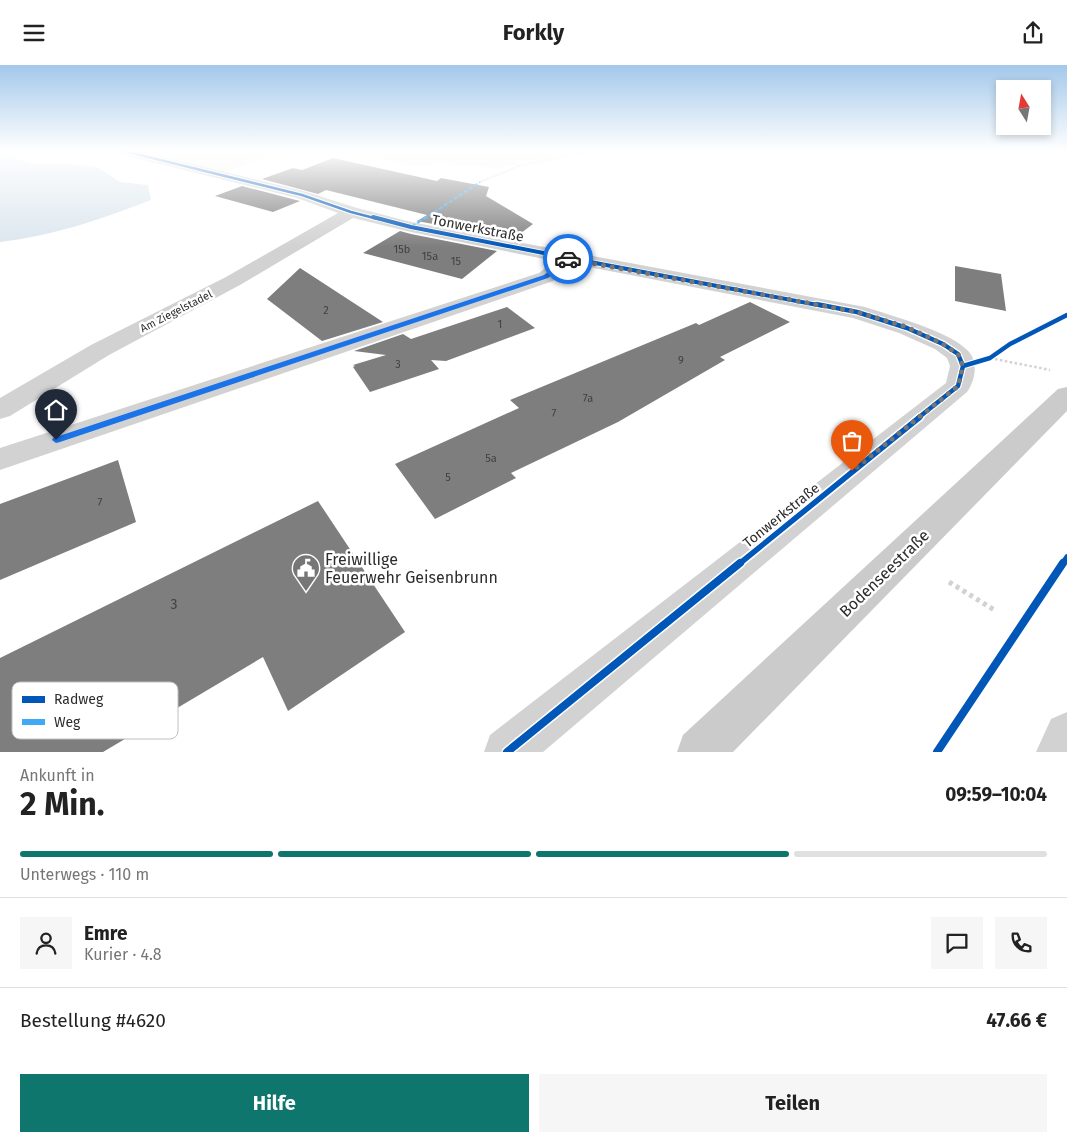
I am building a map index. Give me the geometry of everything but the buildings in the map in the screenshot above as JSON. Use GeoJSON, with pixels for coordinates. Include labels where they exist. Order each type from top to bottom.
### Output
{"type":"FeatureCollection","features":[{"type":"Feature","properties":{"kind":"main road","name":"Bodenseestraße"},"geometry":{"type":"LineString","coordinates":[[700,752],[1060,383]]}},
{"type":"Feature","properties":{"kind":"street","name":"Tonwerkstraße"},"geometry":{"type":"LineString","coordinates":[[254,183],[412,227],[857,312],[907,327],[943,344],[958,354],[963,366],[958,386],[507,752]]}},
{"type":"Feature","properties":{"kind":"street","name":"Am Ziegelstadel"},"geometry":{"type":"LineString","coordinates":[[0,410],[100,350],[233,281],[351,211]]}},
{"type":"Feature","properties":{"kind":"street"},"geometry":{"type":"LineString","coordinates":[[0,459],[546,277],[569,258]]}},
{"type":"Feature","properties":{"kind":"street"},"geometry":{"type":"LineString","coordinates":[[1059,752],[1067,735]]}},
{"type":"Feature","properties":{"kind":"path"},"geometry":{"type":"LineString","coordinates":[[990,358],[997,353]]}},
{"type":"Feature","properties":{"kind":"path"},"geometry":{"type":"LineString","coordinates":[[990,358],[1060,383]]}},
{"type":"Feature","properties":{"kind":"path"},"geometry":{"type":"LineString","coordinates":[[949,582],[996,611]]}},
{"type":"Feature","properties":{"kind":"shaded area"},"geometry":{"type":"Polygon","coordinates":[[[0,183],[130,183],[148,185],[151,200],[77,226],[39,236],[0,242],[0,183]]]}},
{"type":"Feature","properties":{"kind":"marked path"},"geometry":{"type":"LineString","coordinates":[[411,227],[478,183]]}},
{"type":"Feature","properties":{"kind":"cycle path"},"geometry":{"type":"LineString","coordinates":[[254,183],[302,195],[351,212],[411,227],[857,312],[907,328],[943,344],[958,354],[963,366],[958,386],[507,752]]}},
{"type":"Feature","properties":{"kind":"cycle path"},"geometry":{"type":"LineString","coordinates":[[963,366],[990,358],[1010,344],[1067,315]]}},
{"type":"Feature","properties":{"kind":"cycle path"},"geometry":{"type":"LineString","coordinates":[[937,752],[1067,557]]}},
{"type":"Feature","properties":{"kind":"way so far"},"geometry":{"type":"LineString","coordinates":[[568,259],[857,312],[907,327],[943,344],[958,354],[963,366],[958,386],[852,471]]}},
{"type":"Feature","properties":{"kind":"place","name":"Freiwillige Feuerwehr Geisenbrunn"},"geometry":{"type":"Point","coordinates":[306,592]}},
{"type":"Feature","properties":{"kind":"route"},"geometry":{"type":"LineString","coordinates":[[56,440],[546,277],[568,259]]}}]}
